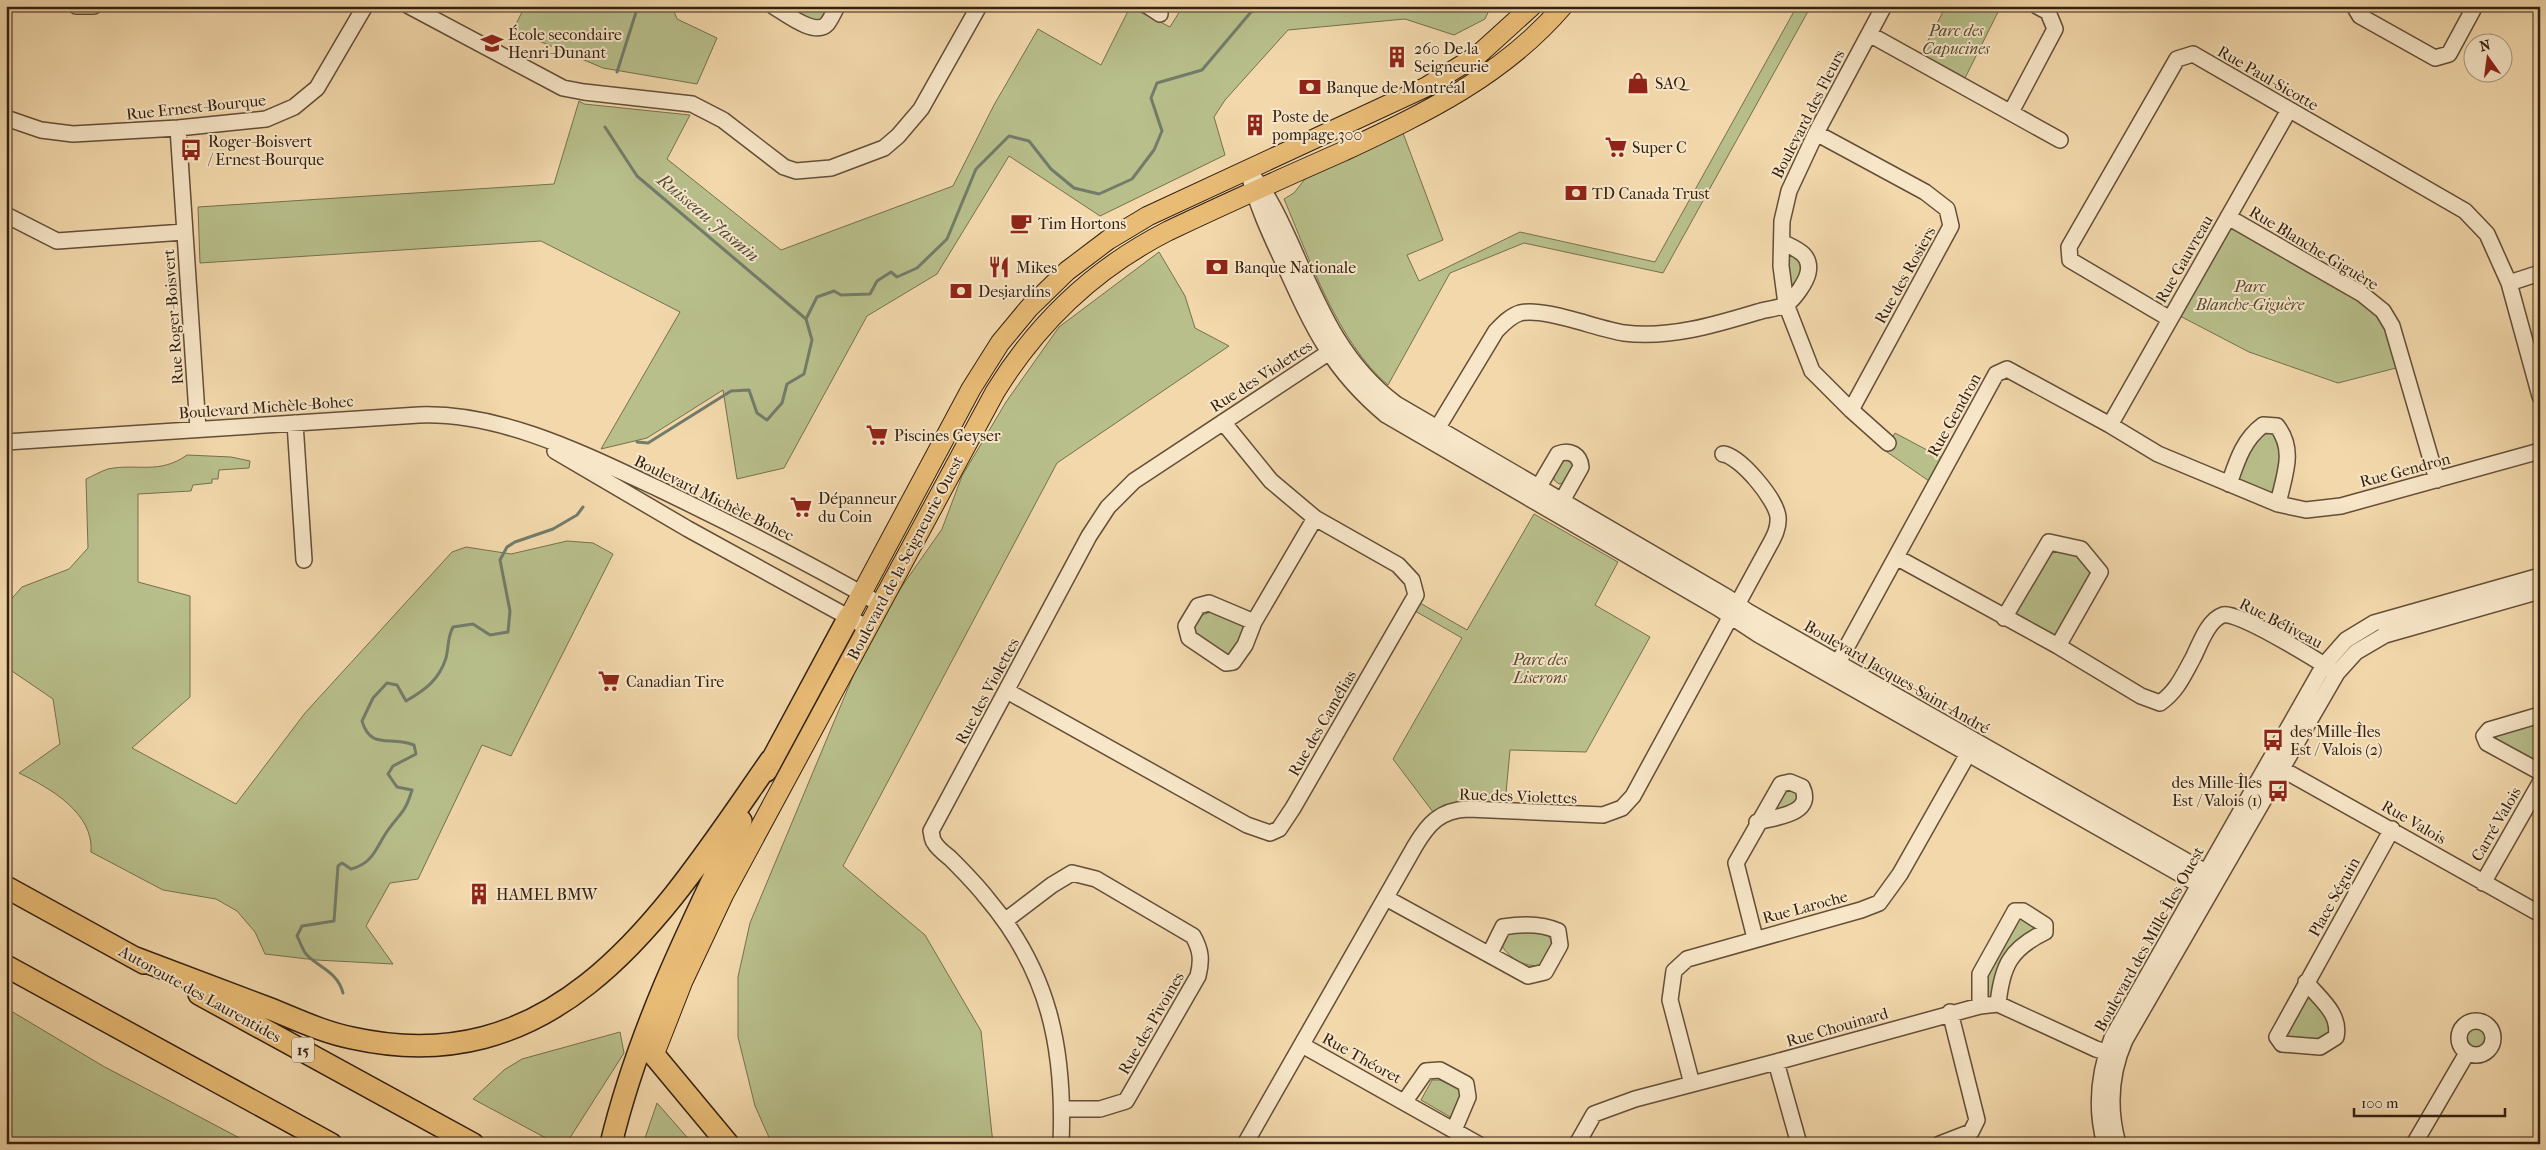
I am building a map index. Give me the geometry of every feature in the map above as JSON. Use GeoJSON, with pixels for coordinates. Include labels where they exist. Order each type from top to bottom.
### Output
{"type":"FeatureCollection","features":[{"type":"Feature","properties":{"kind":"highway"},"geometry":{"type":"LineString","coordinates":[[611,1144],[636,1065],[676,960],[772,760],[849,617]]}},
{"type":"Feature","properties":{"kind":"highway"},"geometry":{"type":"LineString","coordinates":[[133,957],[311,1026],[350,1038],[420,1045],[455,1042],[488,1035],[531,1020],[560,1005],[614,964],[653,922],[689,877],[772,760]]}},
{"type":"Feature","properties":{"kind":"highway","name":"Autoroute des Laurentides"},"geometry":{"type":"LineString","coordinates":[[6,887],[472,1144]]}},
{"type":"Feature","properties":{"kind":"highway"},"geometry":{"type":"LineString","coordinates":[[6,966],[331,1144]]}},
{"type":"Feature","properties":{"kind":"highway"},"geometry":{"type":"LineString","coordinates":[[624,1144],[654,1055]]}},
{"type":"Feature","properties":{"kind":"highway"},"geometry":{"type":"LineString","coordinates":[[654,1055],[728,1144]]}},
{"type":"Feature","properties":{"kind":"main road","name":"Boulevard de la Seigneurie Ouest"},"geometry":{"type":"LineString","coordinates":[[849,617],[971,389],[1000,344],[1044,292],[1102,244],[1148,216],[1437,81],[1478,55],[1532,6]]}},
{"type":"Feature","properties":{"kind":"main road","name":"Boulevard de la Seigneurie Ouest"},"geometry":{"type":"LineString","coordinates":[[654,1055],[683,981],[710,921],[880,604],[995,392],[1018,357],[1056,312],[1108,267],[1152,239],[1415,117],[1455,96],[1507,60],[1559,8]]}},
{"type":"Feature","properties":{"kind":"main road"},"geometry":{"type":"LineString","coordinates":[[1000,344],[1018,357]]}},
{"type":"Feature","properties":{"kind":"street"},"geometry":{"type":"LineString","coordinates":[[76,6],[94,6]]}},
{"type":"Feature","properties":{"kind":"street","name":"Rue Ernest-Bourque"},"geometry":{"type":"LineString","coordinates":[[6,118],[41,130],[73,134],[178,128],[266,119],[294,108],[317,88],[365,6]]}},
{"type":"Feature","properties":{"kind":"street"},"geometry":{"type":"LineString","coordinates":[[409,6],[563,88],[692,104],[723,120],[784,167],[796,171],[831,168],[884,148],[898,136],[921,109],[979,6]]}},
{"type":"Feature","properties":{"kind":"street"},"geometry":{"type":"LineString","coordinates":[[773,6],[812,28],[820,28],[826,25],[837,6]]}},
{"type":"Feature","properties":{"kind":"street","name":"Boulevard des Fleurs"},"geometry":{"type":"LineString","coordinates":[[1884,6],[1816,133],[1789,191],[1782,221],[1782,266],[1786,304],[1812,371],[1888,443]]}},
{"type":"Feature","properties":{"kind":"street"},"geometry":{"type":"LineString","coordinates":[[2011,112],[2055,29],[2048,12],[2037,6]]}},
{"type":"Feature","properties":{"kind":"street"},"geometry":{"type":"LineString","coordinates":[[2354,6],[2360,16],[2435,58],[2450,54],[2475,6]]}},
{"type":"Feature","properties":{"kind":"street"},"geometry":{"type":"LineString","coordinates":[[1869,34],[2060,140]]}},
{"type":"Feature","properties":{"kind":"street","name":"Rue Paul-Sicotte"},"geometry":{"type":"LineString","coordinates":[[2170,319],[2070,260],[2068,247],[2177,60],[2193,54],[2465,211],[2487,234],[2509,283],[2540,396]]}},
{"type":"Feature","properties":{"kind":"street","name":"Rue Gauvreau"},"geometry":{"type":"LineString","coordinates":[[2110,425],[2289,110]]}},
{"type":"Feature","properties":{"kind":"street","name":"Rue Roger-Boisvert"},"geometry":{"type":"LineString","coordinates":[[178,128],[198,429]]}},
{"type":"Feature","properties":{"kind":"street","name":"Rue des Rosiers"},"geometry":{"type":"LineString","coordinates":[[1816,133],[1925,192],[1947,209],[1951,226],[1851,410]]}},
{"type":"Feature","properties":{"kind":"street","name":"Boulevard Jacques-Saint-André"},"geometry":{"type":"LineString","coordinates":[[1248,170],[1258,190],[1309,318],[1334,349],[1347,378],[1386,415],[1433,435],[1835,670],[2208,882]]}},
{"type":"Feature","properties":{"kind":"street","name":"Rue Roger-Boisvert"},"geometry":{"type":"LineString","coordinates":[[6,215],[57,241],[184,232]]}},
{"type":"Feature","properties":{"kind":"street","name":"Rue Blanche-Giguère"},"geometry":{"type":"LineString","coordinates":[[2228,217],[2362,294],[2383,311],[2392,326],[2437,480]]}},
{"type":"Feature","properties":{"kind":"street"},"geometry":{"type":"LineString","coordinates":[[1433,435],[1496,331],[1507,320],[1520,314],[1540,314],[1624,333],[1651,334],[1680,332],[1786,304],[1803,284],[1808,273],[1808,261],[1803,253],[1782,242]]}},
{"type":"Feature","properties":{"kind":"street"},"geometry":{"type":"LineString","coordinates":[[2509,283],[2540,273]]}},
{"type":"Feature","properties":{"kind":"street","name":"Rue des Violettes"},"geometry":{"type":"LineString","coordinates":[[1061,1144],[1063,1109],[1058,1057],[1051,1013],[1039,979],[1006,920],[971,879],[934,843],[932,831],[1089,536],[1108,507],[1134,481],[1334,349]]}},
{"type":"Feature","properties":{"kind":"street","name":"Rue Gendron"},"geometry":{"type":"LineString","coordinates":[[1835,670],[1996,374],[2007,369],[2016,372],[2158,454],[2278,504],[2306,510],[2341,506],[2540,451]]}},
{"type":"Feature","properties":{"kind":"street","name":"Boulevard Michèle-Bohec"},"geometry":{"type":"LineString","coordinates":[[6,442],[439,415],[483,420],[595,459],[742,529],[880,604]]}},
{"type":"Feature","properties":{"kind":"street","name":"Rue des Camélias"},"geometry":{"type":"LineString","coordinates":[[1007,691],[1247,825],[1270,833],[1279,829],[1294,808],[1416,595],[1412,580],[1398,565],[1316,518],[1271,481],[1224,422]]}},
{"type":"Feature","properties":{"kind":"street"},"geometry":{"type":"LineString","coordinates":[[295,423],[304,560]]}},
{"type":"Feature","properties":{"kind":"street"},"geometry":{"type":"LineString","coordinates":[[2228,484],[2243,447],[2251,434],[2263,424],[2277,426],[2286,438],[2288,455],[2278,504]]}},
{"type":"Feature","properties":{"kind":"street","name":"Boulevard Michèle-Bohec"},"geometry":{"type":"LineString","coordinates":[[526,434],[590,473],[868,628]]}},
{"type":"Feature","properties":{"kind":"street"},"geometry":{"type":"LineString","coordinates":[[1535,493],[1558,454],[1567,452],[1575,454],[1580,460],[1581,467],[1558,507]]}},
{"type":"Feature","properties":{"kind":"street","name":"Rue des Violettes"},"geometry":{"type":"LineString","coordinates":[[1245,1144],[1426,828],[1434,820],[1450,811],[1468,809],[1608,814],[1622,808],[1636,791],[1776,532],[1778,514],[1770,498],[1742,465],[1732,456],[1723,454]]}},
{"type":"Feature","properties":{"kind":"street"},"geometry":{"type":"LineString","coordinates":[[1254,622],[1209,603],[1198,606],[1186,626],[1189,638],[1226,663],[1233,662],[1245,645],[1254,622],[1316,518]]}},
{"type":"Feature","properties":{"kind":"street"},"geometry":{"type":"LineString","coordinates":[[730,552],[742,529]]}},
{"type":"Feature","properties":{"kind":"street"},"geometry":{"type":"LineString","coordinates":[[2004,618],[2049,542],[2081,549],[2100,572],[2058,646]]}},
{"type":"Feature","properties":{"kind":"street","name":"Rue Béliveau"},"geometry":{"type":"LineString","coordinates":[[1896,557],[2058,646],[2141,696],[2160,703],[2173,694],[2212,624],[2223,615],[2231,614],[2272,634],[2331,669]]}},
{"type":"Feature","properties":{"kind":"street"},"geometry":{"type":"LineString","coordinates":[[2331,669],[2346,640],[2374,623],[2540,576]]}},
{"type":"Feature","properties":{"kind":"street"},"geometry":{"type":"LineString","coordinates":[[2331,669],[2385,635],[2540,591]]}},
{"type":"Feature","properties":{"kind":"street","name":"Boulevard des Mille-Îles Ouest"},"geometry":{"type":"LineString","coordinates":[[2105,1144],[2100,1121],[2099,1093],[2113,1054],[2130,1030],[2208,882],[2331,669]]}},
{"type":"Feature","properties":{"kind":"street"},"geometry":{"type":"LineString","coordinates":[[2540,715],[2489,730],[2484,736],[2487,743],[2540,772]]}},
{"type":"Feature","properties":{"kind":"street","name":"Rue Laroche"},"geometry":{"type":"LineString","coordinates":[[1692,1084],[1670,1000],[1674,971],[1686,959],[1755,938],[1861,910],[1879,903],[1900,874],[1972,747]]}},
{"type":"Feature","properties":{"kind":"street","name":"Rue Valois"},"geometry":{"type":"LineString","coordinates":[[2275,766],[2392,829],[2482,883],[2540,914]]}},
{"type":"Feature","properties":{"kind":"street","name":"Carré Valois"},"geometry":{"type":"LineString","coordinates":[[2482,883],[2540,783]]}},
{"type":"Feature","properties":{"kind":"street"},"geometry":{"type":"LineString","coordinates":[[1755,938],[1736,863],[1757,822]]}},
{"type":"Feature","properties":{"kind":"street","name":"Place Séguin"},"geometry":{"type":"LineString","coordinates":[[2306,982],[2334,1016],[2338,1026],[2336,1037],[2320,1047],[2282,1044],[2277,1037],[2306,982],[2392,829]]}},
{"type":"Feature","properties":{"kind":"street","name":"Rue des Pivoines"},"geometry":{"type":"LineString","coordinates":[[1006,920],[1052,885],[1072,874],[1096,879],[1193,936],[1200,950],[1201,964],[1198,976],[1126,1101],[1100,1109],[1063,1109]]}},
{"type":"Feature","properties":{"kind":"street"},"geometry":{"type":"LineString","coordinates":[[1386,898],[1490,953],[1528,976],[1545,972],[1560,945],[1558,931],[1550,927],[1521,924],[1503,927],[1490,953]]}},
{"type":"Feature","properties":{"kind":"street"},"geometry":{"type":"LineString","coordinates":[[1980,1006],[1980,974],[2015,911],[2023,911],[2045,925],[2045,932],[2026,942],[2014,952],[2001,977],[1998,1004],[2113,1054]]}},
{"type":"Feature","properties":{"kind":"street","name":"Rue Chouinard"},"geometry":{"type":"LineString","coordinates":[[1577,1144],[1594,1114],[1635,1099],[1776,1062],[1950,1012],[1998,1004]]}},
{"type":"Feature","properties":{"kind":"street"},"geometry":{"type":"LineString","coordinates":[[1940,1144],[1970,1132],[1977,1120],[1950,1012]]}},
{"type":"Feature","properties":{"kind":"street","name":"Rue Théoret"},"geometry":{"type":"LineString","coordinates":[[1302,1045],[1405,1101],[1478,1144]]}},
{"type":"Feature","properties":{"kind":"street"},"geometry":{"type":"LineString","coordinates":[[2414,1144],[2467,1053]]}},
{"type":"Feature","properties":{"kind":"street","name":"Boulevard des Mille-Îles Ouest"},"geometry":{"type":"LineString","coordinates":[[2113,1054],[2111,1102],[2118,1144]]}},
{"type":"Feature","properties":{"kind":"street"},"geometry":{"type":"LineString","coordinates":[[1776,1062],[1799,1144]]}},
{"type":"Feature","properties":{"kind":"street","name":"Rue Théoret"},"geometry":{"type":"LineString","coordinates":[[1405,1101],[1426,1071],[1440,1070],[1466,1084],[1468,1098],[1454,1130]]}},
{"type":"Feature","properties":{"kind":"green space"},"geometry":{"type":"Polygon","coordinates":[[[525,6],[672,6],[677,19],[717,38],[697,84],[603,68],[513,30],[525,6]]]}},
{"type":"Feature","properties":{"kind":"green space"},"geometry":{"type":"Polygon","coordinates":[[[773,6],[837,6],[826,25],[773,6]]]}},
{"type":"Feature","properties":{"kind":"green space"},"geometry":{"type":"Polygon","coordinates":[[[1183,6],[1491,6],[1485,19],[1454,35],[1405,19],[1288,30],[1225,100],[1214,117],[1225,155],[1100,216],[1009,156],[937,274],[867,316],[784,468],[737,479],[723,390],[647,438],[601,449],[680,312],[541,241],[200,263],[198,207],[554,184],[579,101],[584,104],[690,115],[667,159],[781,250],[953,186],[994,105],[1038,29],[1101,65],[1130,7],[1170,27],[1183,6]]]}},
{"type":"Feature","properties":{"kind":"green space"},"geometry":{"type":"Polygon","coordinates":[[[1797,6],[1811,6],[1663,273],[1524,243],[1450,273],[1388,385],[1370,367],[1354,347],[1327,298],[1284,199],[1294,193],[1305,179],[1403,133],[1443,240],[1407,255],[1419,281],[1520,232],[1655,262],[1797,6]]]}},
{"type":"Feature","properties":{"kind":"green space","name":"Parc des Capucines"},"geometry":{"type":"Polygon","coordinates":[[[1946,6],[2001,6],[1965,78],[1921,54],[1946,6]]]}},
{"type":"Feature","properties":{"kind":"green space","name":"Parc Blanche-Giguère"},"geometry":{"type":"Polygon","coordinates":[[[2230,226],[2360,299],[2381,322],[2388,338],[2396,368],[2338,383],[2249,352],[2180,316],[2230,226]]]}},
{"type":"Feature","properties":{"kind":"green space"},"geometry":{"type":"Polygon","coordinates":[[[1785,247],[1805,262],[1792,294],[1785,247]]]}},
{"type":"Feature","properties":{"kind":"green space"},"geometry":{"type":"Polygon","coordinates":[[[1159,252],[1185,296],[1195,328],[1229,346],[1057,463],[843,866],[925,935],[981,1031],[993,1144],[772,1144],[755,1106],[738,1037],[738,977],[750,923],[864,650],[879,619],[942,529],[962,476],[1006,402],[1059,327],[1159,252]]]}},
{"type":"Feature","properties":{"kind":"green space"},"geometry":{"type":"Polygon","coordinates":[[[2275,429],[2282,440],[2276,496],[2236,480],[2256,436],[2275,429]]]}},
{"type":"Feature","properties":{"kind":"green space"},"geometry":{"type":"Polygon","coordinates":[[[1895,433],[1942,458],[1929,481],[1884,450],[1895,433]]]}},
{"type":"Feature","properties":{"kind":"green space"},"geometry":{"type":"Polygon","coordinates":[[[187,455],[231,457],[250,461],[249,468],[219,470],[218,479],[212,479],[212,483],[193,485],[191,491],[138,494],[138,582],[190,596],[190,697],[132,748],[236,804],[305,713],[452,552],[466,547],[511,554],[567,541],[593,543],[613,554],[511,756],[482,745],[418,879],[390,883],[366,926],[393,964],[316,960],[265,954],[255,932],[237,911],[216,899],[163,890],[91,852],[90,838],[78,814],[56,794],[19,773],[60,744],[53,699],[6,667],[6,605],[22,587],[69,569],[88,548],[86,479],[108,469],[119,467],[157,467],[167,465],[187,455]]]}},
{"type":"Feature","properties":{"kind":"green space"},"geometry":{"type":"Polygon","coordinates":[[[1565,459],[1570,460],[1574,465],[1563,483],[1559,484],[1554,480],[1554,475],[1565,459]]]}},
{"type":"Feature","properties":{"kind":"green space","name":"Parc des Liserons"},"geometry":{"type":"Polygon","coordinates":[[[1534,514],[1618,562],[1595,605],[1650,637],[1586,752],[1510,750],[1505,804],[1468,802],[1450,804],[1433,812],[1393,759],[1462,638],[1415,611],[1420,603],[1467,630],[1534,514]]]}},
{"type":"Feature","properties":{"kind":"green space"},"geometry":{"type":"Polygon","coordinates":[[[2050,547],[2079,553],[2095,573],[2058,639],[2012,614],[2050,547]]]}},
{"type":"Feature","properties":{"kind":"green space"},"geometry":{"type":"Polygon","coordinates":[[[1213,611],[1247,628],[1231,654],[1221,655],[1192,631],[1200,616],[1213,611]]]}},
{"type":"Feature","properties":{"kind":"green space"},"geometry":{"type":"Polygon","coordinates":[[[2540,721],[2540,765],[2496,740],[2496,734],[2540,721]]]}},
{"type":"Feature","properties":{"kind":"green space"},"geometry":{"type":"Polygon","coordinates":[[[1791,788],[1799,792],[1798,805],[1773,813],[1783,792],[1791,788]]]}},
{"type":"Feature","properties":{"kind":"green space"},"geometry":{"type":"Polygon","coordinates":[[[2023,917],[2037,925],[2038,930],[2014,943],[1994,980],[1993,998],[1987,998],[1986,974],[2017,919],[2023,917]]]}},
{"type":"Feature","properties":{"kind":"green space"},"geometry":{"type":"Polygon","coordinates":[[[1524,929],[1547,934],[1551,940],[1552,947],[1540,965],[1529,965],[1518,961],[1502,946],[1509,933],[1524,929]]]}},
{"type":"Feature","properties":{"kind":"green space"},"geometry":{"type":"Polygon","coordinates":[[[2306,990],[2335,1027],[2319,1045],[2282,1036],[2306,990]]]}},
{"type":"Feature","properties":{"kind":"green space"},"geometry":{"type":"Polygon","coordinates":[[[6,1008],[103,1066],[251,1144],[6,1144],[6,1008]]]}},
{"type":"Feature","properties":{"kind":"green space"},"geometry":{"type":"Polygon","coordinates":[[[2476,1023],[2487,1027],[2491,1038],[2487,1049],[2476,1053],[2465,1049],[2461,1038],[2465,1027],[2476,1023]]]}},
{"type":"Feature","properties":{"kind":"green space"},"geometry":{"type":"Polygon","coordinates":[[[620,1032],[624,1053],[566,1144],[557,1144],[473,1099],[504,1070],[522,1059],[620,1032]]]}},
{"type":"Feature","properties":{"kind":"green space"},"geometry":{"type":"Polygon","coordinates":[[[1432,1080],[1440,1080],[1459,1088],[1461,1100],[1452,1118],[1421,1100],[1432,1080]]]}},
{"type":"Feature","properties":{"kind":"green space"},"geometry":{"type":"Polygon","coordinates":[[[657,1103],[693,1144],[643,1144],[657,1103]]]}},
{"type":"Feature","properties":{"kind":"waterway","name":"Ruisseau Jasmin"},"geometry":{"type":"LineString","coordinates":[[617,72],[638,6]]}},
{"type":"Feature","properties":{"kind":"waterway"},"geometry":{"type":"LineString","coordinates":[[637,442],[648,443],[731,391],[749,390],[757,413],[767,420],[782,403],[787,384],[804,374],[812,340],[806,319],[817,297],[834,291],[841,295],[870,294],[877,281],[891,272],[897,277],[917,268],[947,239],[976,169],[1009,136],[1029,141],[1051,169],[1074,188],[1099,194],[1132,179],[1154,150],[1162,131],[1151,98],[1157,83],[1202,70],[1251,12],[1262,6]]}},
{"type":"Feature","properties":{"kind":"waterway","name":"Ruisseau Jasmin"},"geometry":{"type":"LineString","coordinates":[[605,127],[637,176],[806,319]]}},
{"type":"Feature","properties":{"kind":"waterway"},"geometry":{"type":"LineString","coordinates":[[343,993],[341,986],[333,975],[306,954],[297,936],[302,926],[334,921],[338,866],[342,863],[351,869],[370,859],[388,830],[405,808],[412,790],[397,787],[388,774],[393,766],[416,754],[414,745],[406,742],[376,739],[371,736],[362,721],[373,698],[387,683],[397,685],[406,701],[430,684],[443,666],[453,627],[473,624],[490,635],[508,632],[510,611],[500,560],[507,547],[515,542],[553,529],[577,515],[583,507]]}},
{"type":"Feature","properties":{"kind":"place","name":"École secondaire Henri-Dunant"},"geometry":{"type":"Point","coordinates":[492,43]}},
{"type":"Feature","properties":{"kind":"place","name":"260 De la Seigneurie"},"geometry":{"type":"Point","coordinates":[1397,57]}},
{"type":"Feature","properties":{"kind":"place","name":"SAQ"},"geometry":{"type":"Point","coordinates":[1638,83]}},
{"type":"Feature","properties":{"kind":"place","name":"Banque de Montréal"},"geometry":{"type":"Point","coordinates":[1310,87]}},
{"type":"Feature","properties":{"kind":"place","name":"Poste de pompage 300"},"geometry":{"type":"Point","coordinates":[1255,125]}},
{"type":"Feature","properties":{"kind":"place","name":"Super C"},"geometry":{"type":"Point","coordinates":[1616,147]}},
{"type":"Feature","properties":{"kind":"place","name":"Roger-Boisvert / Ernest-Bourque"},"geometry":{"type":"Point","coordinates":[191,150]}},
{"type":"Feature","properties":{"kind":"place","name":"TD Canada Trust"},"geometry":{"type":"Point","coordinates":[1576,193]}},
{"type":"Feature","properties":{"kind":"place","name":"Tim Hortons"},"geometry":{"type":"Point","coordinates":[1021,223]}},
{"type":"Feature","properties":{"kind":"place","name":"Mikes"},"geometry":{"type":"Point","coordinates":[999,267]}},
{"type":"Feature","properties":{"kind":"place","name":"Banque Nationale"},"geometry":{"type":"Point","coordinates":[1217,267]}},
{"type":"Feature","properties":{"kind":"place","name":"Desjardins"},"geometry":{"type":"Point","coordinates":[961,291]}},
{"type":"Feature","properties":{"kind":"place","name":"Piscines Geyser"},"geometry":{"type":"Point","coordinates":[877,435]}},
{"type":"Feature","properties":{"kind":"place","name":"Dépanneur du Coin"},"geometry":{"type":"Point","coordinates":[801,507]}},
{"type":"Feature","properties":{"kind":"place","name":"Canadian Tire"},"geometry":{"type":"Point","coordinates":[609,681]}},
{"type":"Feature","properties":{"kind":"place","name":"des Mille-Îles Est / Valois (2)"},"geometry":{"type":"Point","coordinates":[2273,740]}},
{"type":"Feature","properties":{"kind":"place","name":"des Mille-Îles Est / Valois (1)"},"geometry":{"type":"Point","coordinates":[2278,791]}},
{"type":"Feature","properties":{"kind":"place","name":"HAMEL BMW"},"geometry":{"type":"Point","coordinates":[479,894]}}]}
